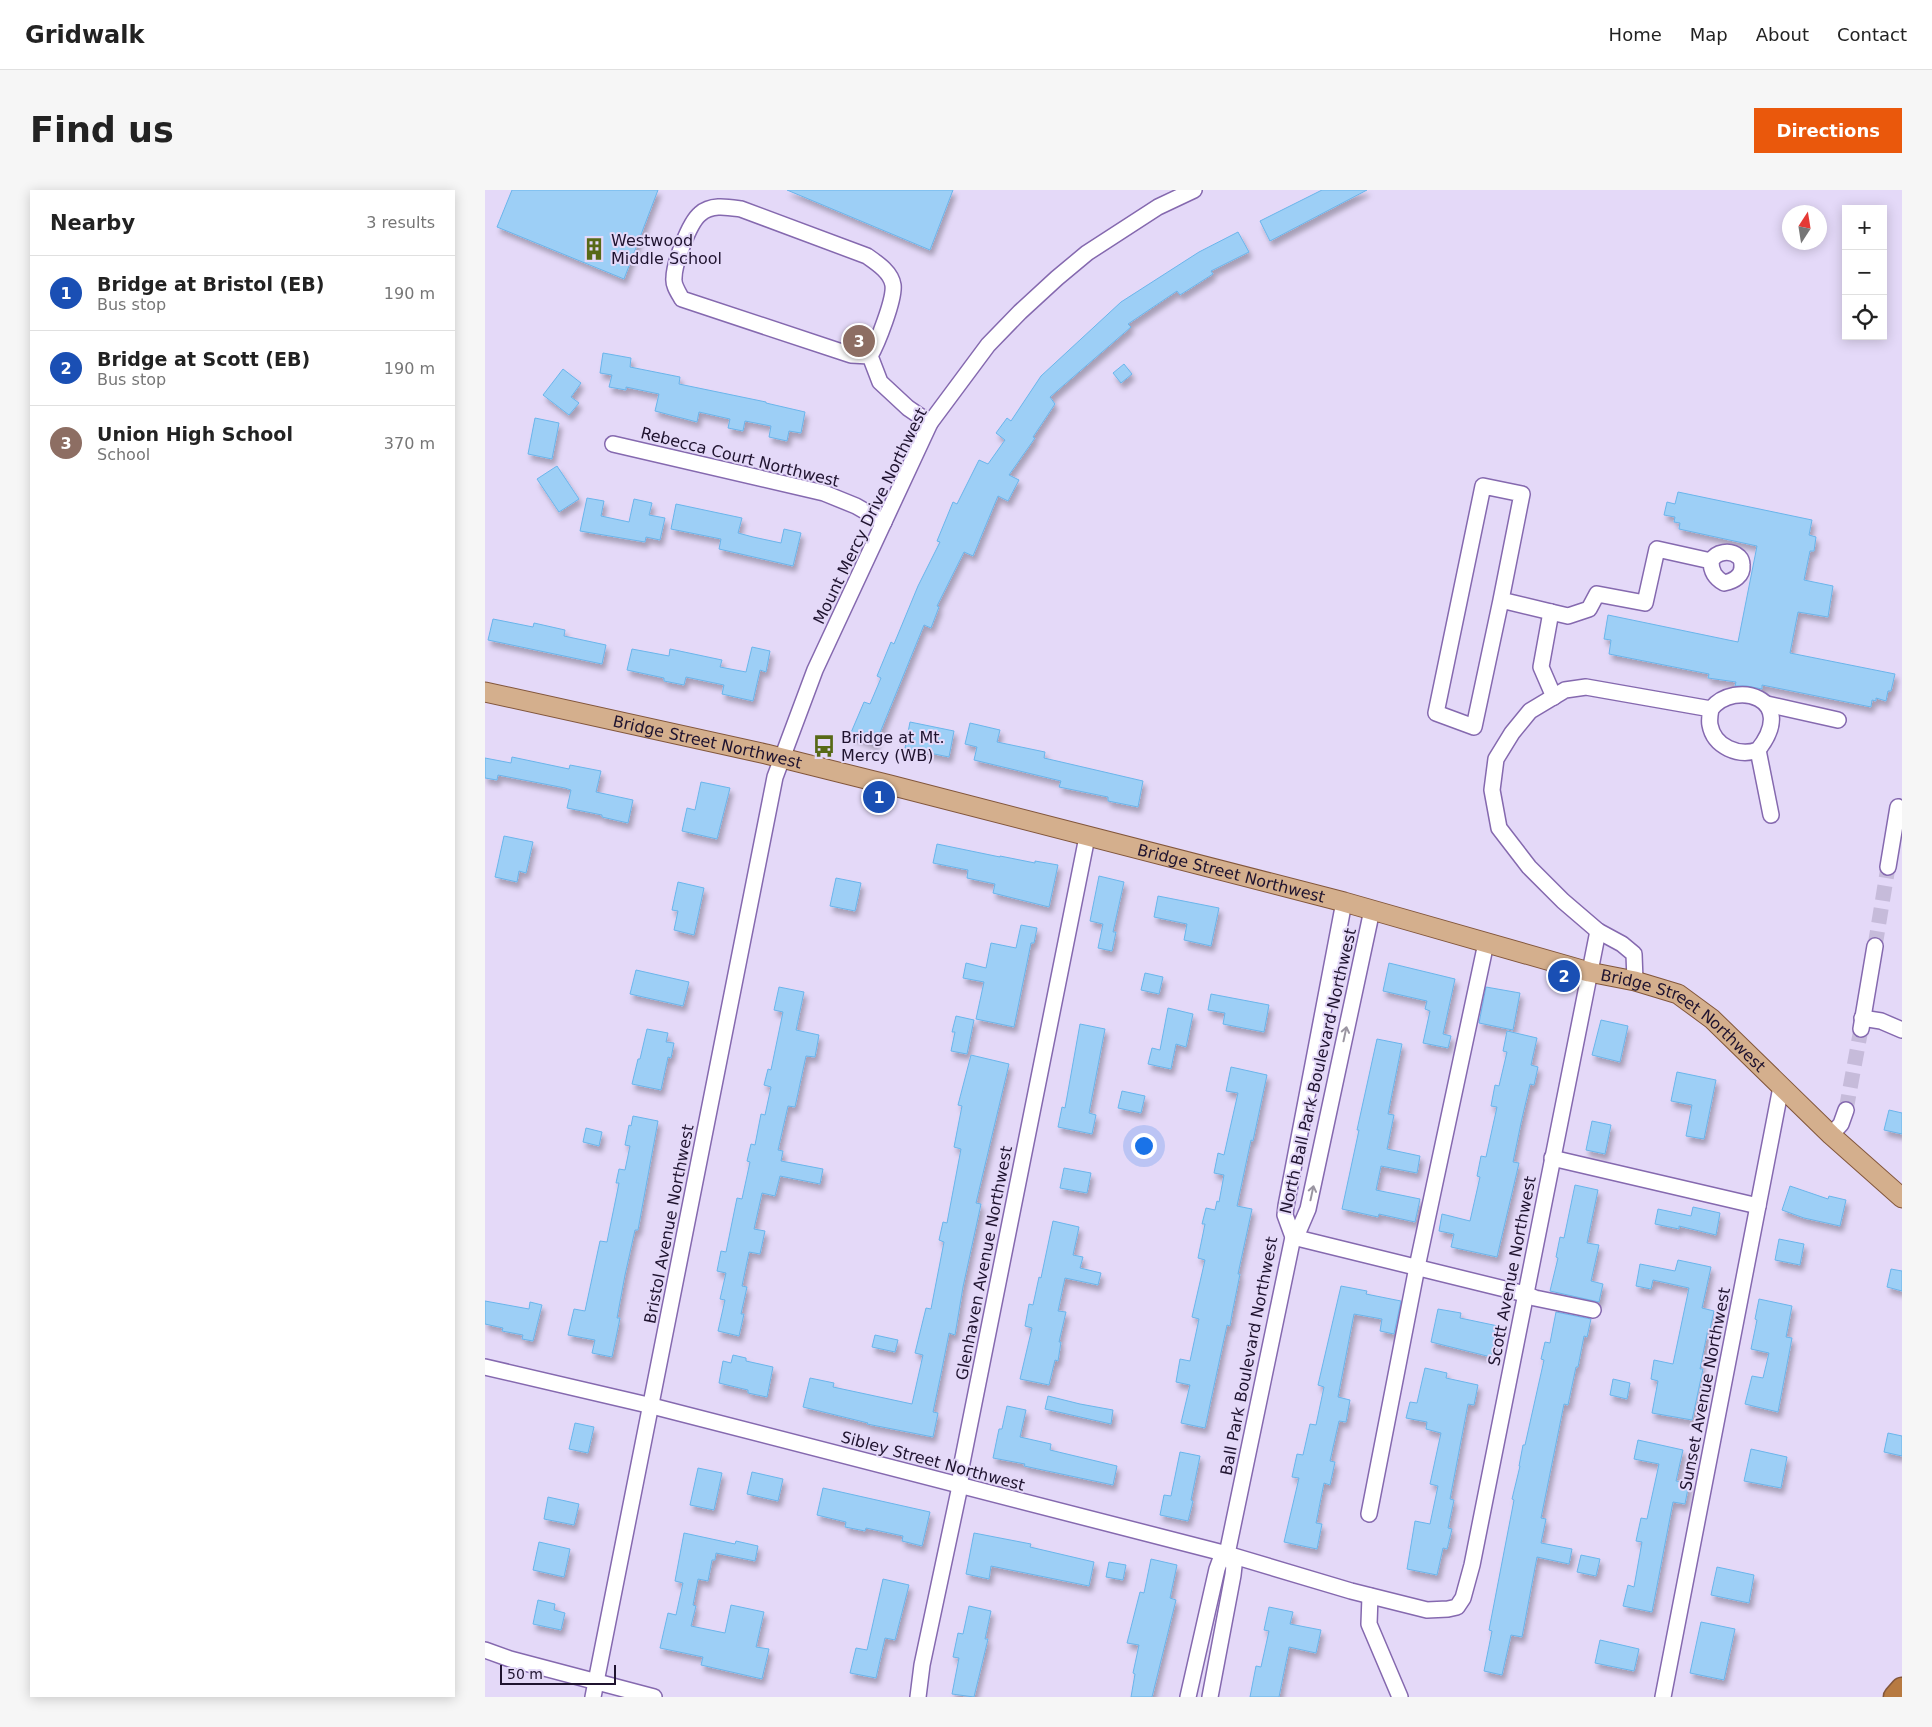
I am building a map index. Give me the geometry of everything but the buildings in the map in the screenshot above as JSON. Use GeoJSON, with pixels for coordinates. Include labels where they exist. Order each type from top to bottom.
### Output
{"type":"FeatureCollection","features":[{"type":"Feature","properties":{"kind":"highway"},"geometry":{"type":"LineString","coordinates":[[1895,1697],[1902,1689]]}},
{"type":"Feature","properties":{"kind":"main road","name":"Bridge Street Northwest"},"geometry":{"type":"LineString","coordinates":[[485,692],[782,759],[1345,902],[1589,972],[1635,981],[1678,994],[1712,1018],[1831,1135],[1902,1198]]}},
{"type":"Feature","properties":{"kind":"street","name":"Mount Mercy Drive Northwest"},"geometry":{"type":"LineString","coordinates":[[782,759],[815,670],[931,423],[988,346],[1020,312],[1057,278],[1087,253],[1158,207],[1194,190]]}},
{"type":"Feature","properties":{"kind":"street"},"geometry":{"type":"LineString","coordinates":[[710,208],[741,209],[867,256],[880,265],[893,285],[890,303],[875,347],[869,356],[851,355],[682,299],[673,279],[675,267],[692,224],[700,213],[710,208]]}},
{"type":"Feature","properties":{"kind":"street"},"geometry":{"type":"LineString","coordinates":[[869,356],[880,382],[908,408],[931,423]]}},
{"type":"Feature","properties":{"kind":"street","name":"Rebecca Court Northwest"},"geometry":{"type":"LineString","coordinates":[[613,444],[823,493],[856,506],[884,522]]}},
{"type":"Feature","properties":{"kind":"street"},"geometry":{"type":"LineString","coordinates":[[1483,486],[1522,494],[1501,600],[1474,727],[1436,713],[1483,486]]}},
{"type":"Feature","properties":{"kind":"street"},"geometry":{"type":"LineString","coordinates":[[1501,600],[1568,616],[1589,609],[1597,594],[1645,603],[1657,549],[1711,562]]}},
{"type":"Feature","properties":{"kind":"street"},"geometry":{"type":"LineString","coordinates":[[1551,612],[1541,667],[1553,697]]}},
{"type":"Feature","properties":{"kind":"street"},"geometry":{"type":"LineString","coordinates":[[1635,981],[1634,954],[1622,944],[1598,931],[1563,902],[1529,867],[1499,828],[1492,790],[1496,759],[1512,733],[1530,711],[1565,690],[1586,687],[1711,709]]}},
{"type":"Feature","properties":{"kind":"street"},"geometry":{"type":"LineString","coordinates":[[1767,704],[1771,712],[1772,726],[1768,736],[1758,750],[1740,753],[1724,745],[1713,733],[1710,725],[1711,709],[1716,702],[1728,697],[1744,695],[1760,699],[1767,704],[1838,720]]}},
{"type":"Feature","properties":{"kind":"street"},"geometry":{"type":"LineString","coordinates":[[1758,750],[1771,815]]}},
{"type":"Feature","properties":{"kind":"street","name":"Bristol Avenue Northwest"},"geometry":{"type":"LineString","coordinates":[[595,1690],[775,777],[782,759]]}},
{"type":"Feature","properties":{"kind":"street"},"geometry":{"type":"LineString","coordinates":[[1888,867],[1897,807]]}},
{"type":"Feature","properties":{"kind":"street","name":"Glenhaven Avenue Northwest"},"geometry":{"type":"LineString","coordinates":[[918,1697],[922,1665],[960,1486],[961,1468],[1087,837]]}},
{"type":"Feature","properties":{"kind":"street","name":"Ball Park Boulevard Northwest"},"geometry":{"type":"LineString","coordinates":[[1210,1697],[1233,1575],[1234,1566],[1227,1554],[1293,1237],[1285,1216],[1286,1206],[1345,902]]}},
{"type":"Feature","properties":{"kind":"street","name":"North Ball Park Boulevard Northwest"},"geometry":{"type":"LineString","coordinates":[[1293,1237],[1299,1230],[1308,1210],[1372,910]]}},
{"type":"Feature","properties":{"kind":"street","name":"Scott Avenue Northwest"},"geometry":{"type":"LineString","coordinates":[[1448,1609],[1457,1607],[1463,1598],[1467,1584],[1598,931]]}},
{"type":"Feature","properties":{"kind":"street"},"geometry":{"type":"LineString","coordinates":[[1369,1514],[1417,1267],[1486,943]]}},
{"type":"Feature","properties":{"kind":"street"},"geometry":{"type":"LineString","coordinates":[[1875,946],[1861,1024],[1881,1021],[1902,1030]]}},
{"type":"Feature","properties":{"kind":"street","name":"Sunset Avenue Northwest"},"geometry":{"type":"LineString","coordinates":[[1663,1697],[1781,1087]]}},
{"type":"Feature","properties":{"kind":"street"},"geometry":{"type":"LineString","coordinates":[[1831,1135],[1841,1124],[1846,1110]]}},
{"type":"Feature","properties":{"kind":"street"},"geometry":{"type":"LineString","coordinates":[[1552,1158],[1758,1206]]}},
{"type":"Feature","properties":{"kind":"street"},"geometry":{"type":"LineString","coordinates":[[1293,1237],[1535,1298],[1593,1310]]}},
{"type":"Feature","properties":{"kind":"street","name":"Sibley Street Northwest"},"geometry":{"type":"LineString","coordinates":[[485,1367],[652,1406],[1227,1554],[1371,1596],[1427,1610],[1448,1609]]}},
{"type":"Feature","properties":{"kind":"street"},"geometry":{"type":"LineString","coordinates":[[1188,1697],[1217,1569],[1221,1558],[1227,1554]]}},
{"type":"Feature","properties":{"kind":"street"},"geometry":{"type":"LineString","coordinates":[[1371,1596],[1369,1624],[1400,1697]]}},
{"type":"Feature","properties":{"kind":"street"},"geometry":{"type":"LineString","coordinates":[[485,1650],[595,1690],[654,1697]]}},
{"type":"Feature","properties":{"kind":"tunnel"},"geometry":{"type":"LineString","coordinates":[[1875,946],[1888,867]]}},
{"type":"Feature","properties":{"kind":"tunnel"},"geometry":{"type":"LineString","coordinates":[[1846,1110],[1861,1029]]}},
{"type":"Feature","properties":{"kind":"place","name":"Westwood Middle School"},"geometry":{"type":"Point","coordinates":[594,249]}},
{"type":"Feature","properties":{"kind":"place","name":"Union High School"},"geometry":{"type":"Point","coordinates":[859,341]}},
{"type":"Feature","properties":{"kind":"place","name":"Bridge at Mt. Mercy (WB)"},"geometry":{"type":"Point","coordinates":[824,746]}},
{"type":"Feature","properties":{"kind":"place","name":"Bridge at Bristol (EB)"},"geometry":{"type":"Point","coordinates":[879,797]}},
{"type":"Feature","properties":{"kind":"place","name":"Bridge at Scott (EB)"},"geometry":{"type":"Point","coordinates":[1564,976]}}]}
